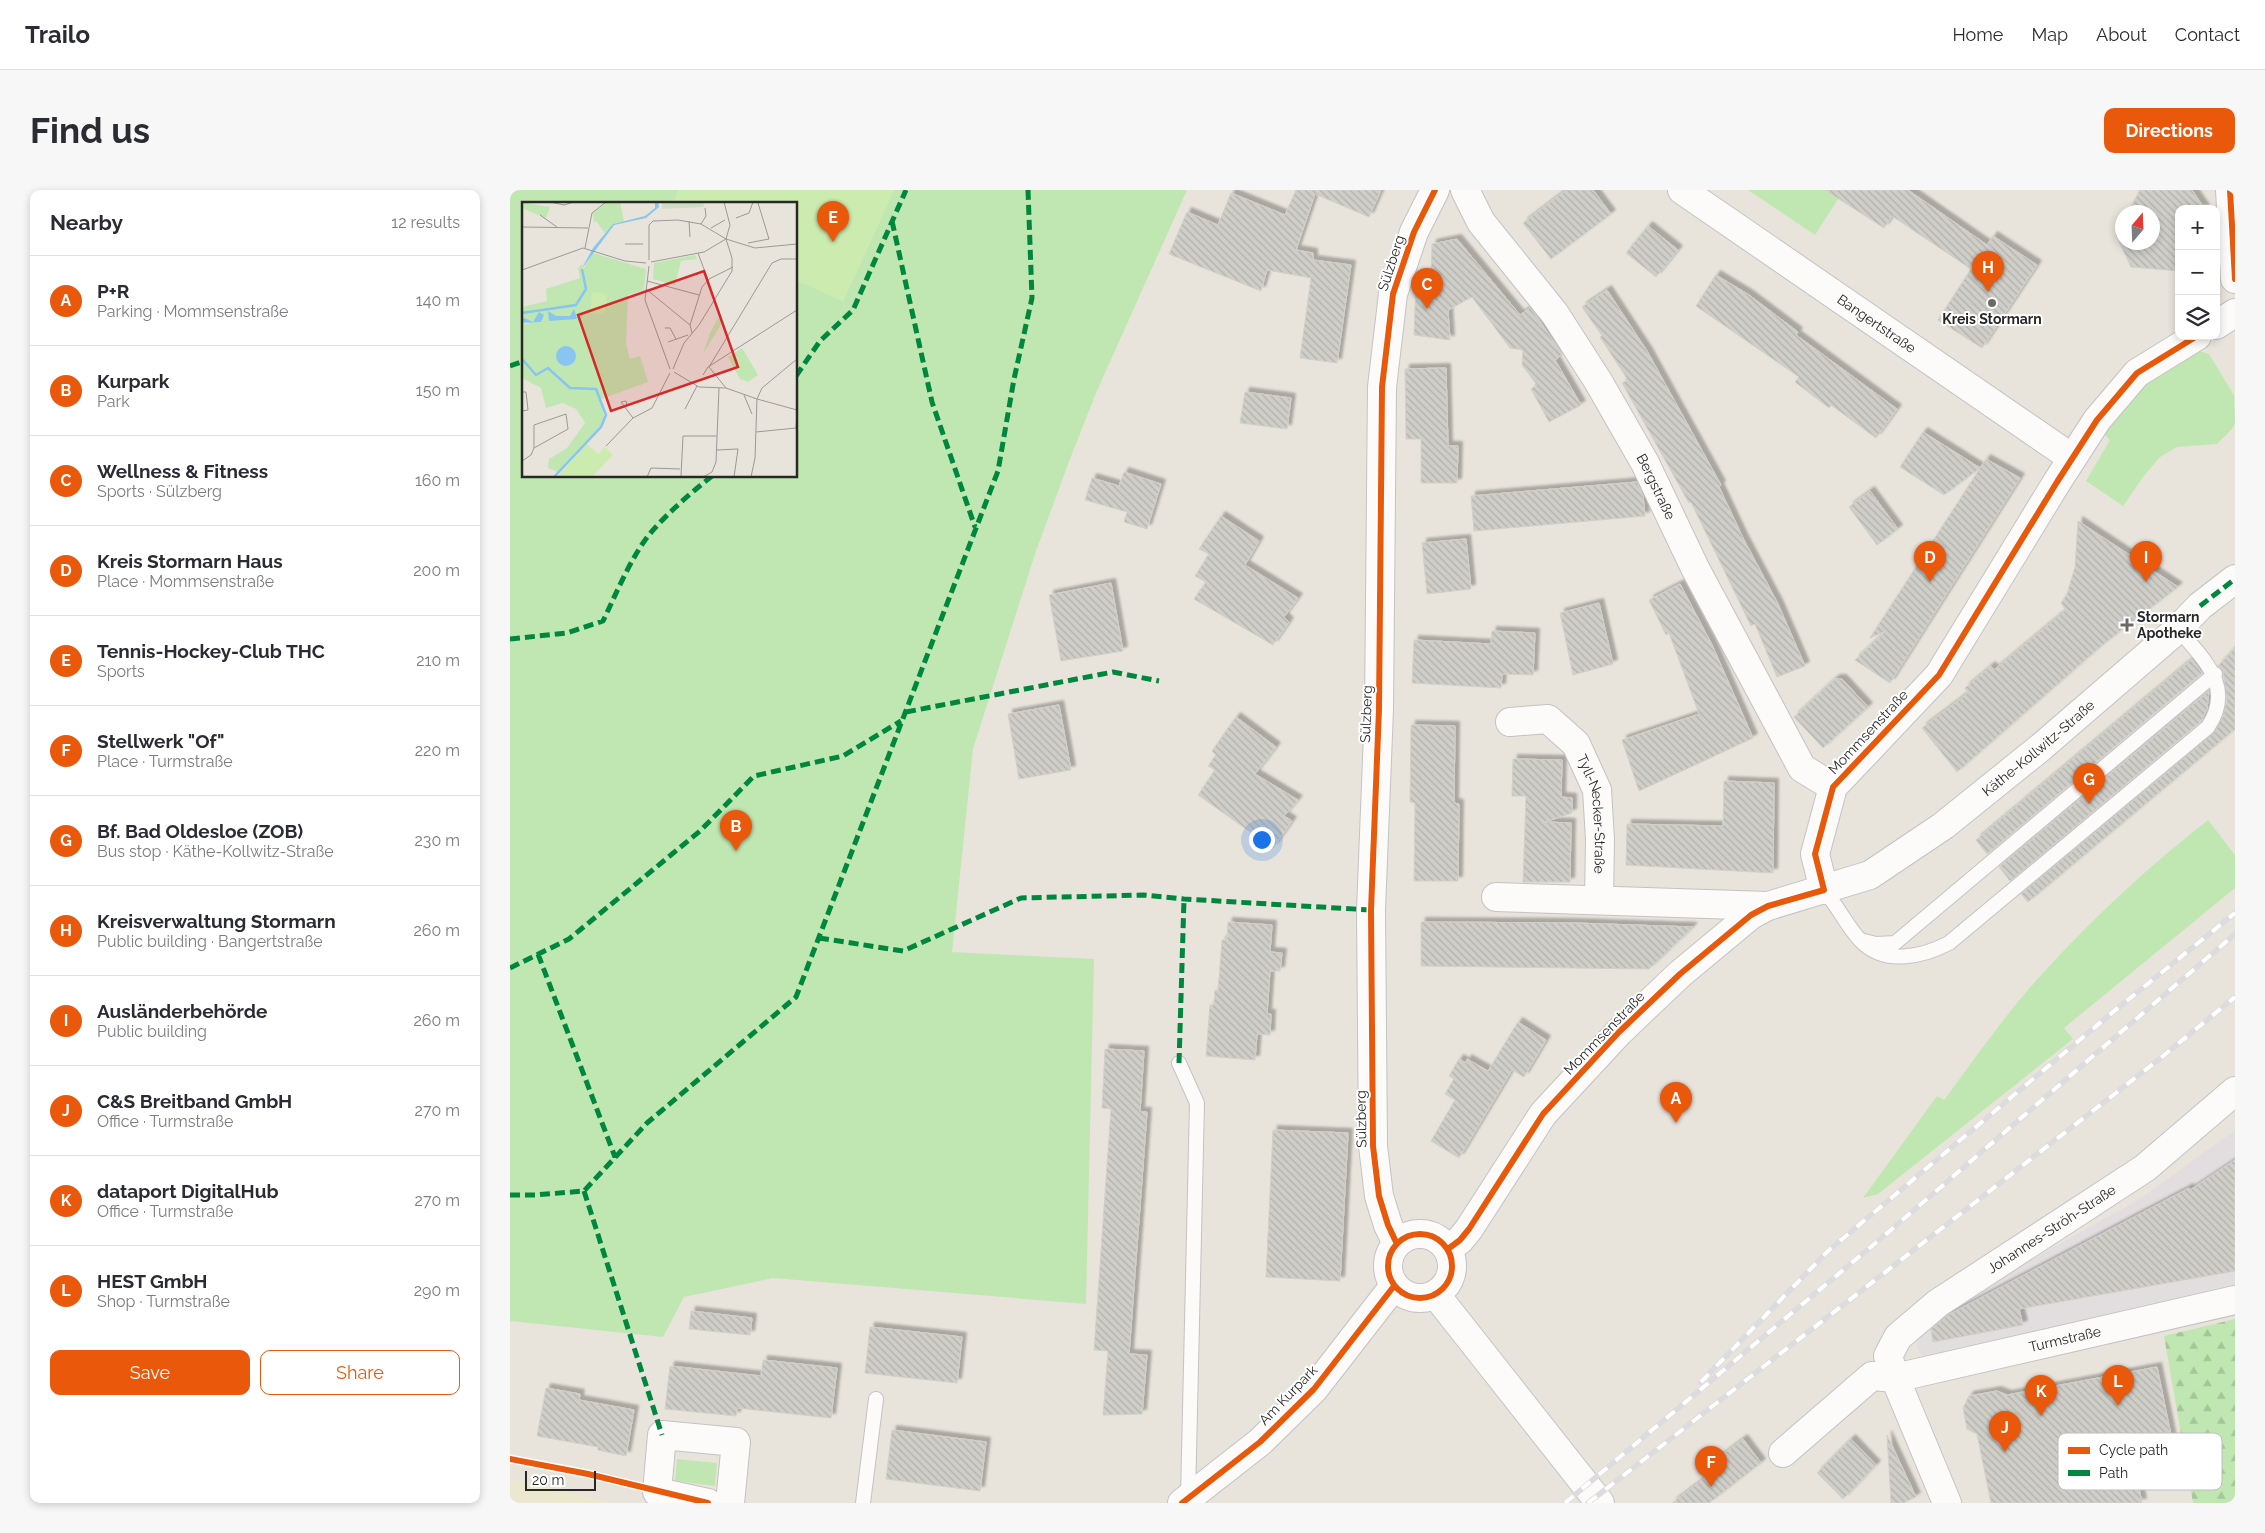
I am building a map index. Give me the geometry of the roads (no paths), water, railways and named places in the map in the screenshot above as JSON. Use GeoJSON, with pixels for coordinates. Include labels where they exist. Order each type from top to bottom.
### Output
{"type":"FeatureCollection","features":[{"type":"Feature","properties":{"kind":"street","name":"Sülzberg"},"geometry":{"type":"LineString","coordinates":[[1397,1244],[1388,1225],[1379,1196],[1373,1146],[1370,910],[1379,709],[1382,386],[1393,294],[1414,232],[1435,190]]}},
{"type":"Feature","properties":{"kind":"street","name":"Bergstraße"},"geometry":{"type":"LineString","coordinates":[[1465,190],[1481,222],[1555,314],[1598,381],[1645,463],[1695,568],[1802,768],[1833,787]]}},
{"type":"Feature","properties":{"kind":"street","name":"Bangertstraße"},"geometry":{"type":"LineString","coordinates":[[1682,190],[2072,458]]}},
{"type":"Feature","properties":{"kind":"street"},"geometry":{"type":"LineString","coordinates":[[2230,190],[2235,279]]}},
{"type":"Feature","properties":{"kind":"street"},"geometry":{"type":"LineString","coordinates":[[2220,322],[2235,313]]}},
{"type":"Feature","properties":{"kind":"street","name":"Mommsenstraße"},"geometry":{"type":"LineString","coordinates":[[1448,1249],[1470,1229],[1542,1114],[1619,1032],[1680,974],[1751,915],[1768,906],[1824,890],[1815,854],[1833,787],[1939,675],[2092,427],[2137,373],[2191,340]]}},
{"type":"Feature","properties":{"kind":"street","name":"Käthe-Kollwitz-Straße"},"geometry":{"type":"LineString","coordinates":[[1824,890],[1870,875],[1943,826],[2040,748],[2178,629],[2200,606],[2235,579]]}},
{"type":"Feature","properties":{"kind":"street","name":"Tyll-Necker-Straße"},"geometry":{"type":"LineString","coordinates":[[1510,722],[1548,720],[1576,744],[1597,790],[1600,839],[1599,900]]}},
{"type":"Feature","properties":{"kind":"street"},"geometry":{"type":"LineString","coordinates":[[1496,897],[1768,906]]}},
{"type":"Feature","properties":{"kind":"street","name":"Johannes-Ströh-Straße"},"geometry":{"type":"LineString","coordinates":[[1895,1378],[1888,1356],[1898,1337],[1938,1303],[2144,1168],[2235,1091]]}},
{"type":"Feature","properties":{"kind":"street"},"geometry":{"type":"LineString","coordinates":[[1414,1234],[1424,1234],[1441,1241],[1448,1249],[1452,1258],[1452,1274],[1444,1288],[1436,1295],[1428,1298],[1409,1297],[1394,1286],[1390,1278],[1388,1259],[1397,1244],[1414,1234]]}},
{"type":"Feature","properties":{"kind":"street","name":"Am Kurpark"},"geometry":{"type":"LineString","coordinates":[[1185,1500],[1260,1442],[1314,1390],[1394,1286]]}},
{"type":"Feature","properties":{"kind":"street"},"geometry":{"type":"LineString","coordinates":[[1436,1295],[1600,1503]]}},
{"type":"Feature","properties":{"kind":"street","name":"Turmstraße"},"geometry":{"type":"LineString","coordinates":[[1783,1453],[1872,1376],[1895,1378],[2235,1300]]}},
{"type":"Feature","properties":{"kind":"street"},"geometry":{"type":"LineString","coordinates":[[1895,1378],[1947,1503]]}},
{"type":"Feature","properties":{"kind":"lane"},"geometry":{"type":"LineString","coordinates":[[1824,890],[1861,941],[1880,953],[1896,957],[1919,956],[1949,942],[2208,727],[2216,716],[2218,700],[2215,674],[2178,629]]}},
{"type":"Feature","properties":{"kind":"lane"},"geometry":{"type":"LineString","coordinates":[[1861,941],[1876,944],[1895,943],[2215,674]]}},
{"type":"Feature","properties":{"kind":"lane","name":"Am Kurpark"},"geometry":{"type":"LineString","coordinates":[[1179,1063],[1198,1103],[1185,1500]]}},
{"type":"Feature","properties":{"kind":"lane"},"geometry":{"type":"LineString","coordinates":[[863,1503],[876,1399]]}},
{"type":"Feature","properties":{"kind":"railway"},"geometry":{"type":"LineString","coordinates":[[1701,1382],[1828,1251],[2113,1012],[2235,913]]}},
{"type":"Feature","properties":{"kind":"railway"},"geometry":{"type":"LineString","coordinates":[[1565,1503],[1885,1235],[2235,934]]}},
{"type":"Feature","properties":{"kind":"railway"},"geometry":{"type":"LineString","coordinates":[[1588,1503],[2157,1061],[2235,997]]}},
{"type":"Feature","properties":{"kind":"place","name":"Tennis-Hockey-Club THC"},"geometry":{"type":"Point","coordinates":[833,242]}},
{"type":"Feature","properties":{"kind":"place","name":"Kreisverwaltung Stormarn"},"geometry":{"type":"Point","coordinates":[1988,292]}},
{"type":"Feature","properties":{"kind":"place","name":"Kreis Stormarn"},"geometry":{"type":"Point","coordinates":[1992,303]}},
{"type":"Feature","properties":{"kind":"place","name":"Wellness & Fitness"},"geometry":{"type":"Point","coordinates":[1427,309]}},
{"type":"Feature","properties":{"kind":"place","name":"Kreis Stormarn Haus"},"geometry":{"type":"Point","coordinates":[1930,582]}},
{"type":"Feature","properties":{"kind":"place","name":"Ausländerbehörde"},"geometry":{"type":"Point","coordinates":[2146,582]}},
{"type":"Feature","properties":{"kind":"place","name":"Stormarn Apotheke"},"geometry":{"type":"Point","coordinates":[2127,625]}},
{"type":"Feature","properties":{"kind":"place","name":"Bf. Bad Oldesloe (ZOB)"},"geometry":{"type":"Point","coordinates":[2089,804]}},
{"type":"Feature","properties":{"kind":"place","name":"Kurpark"},"geometry":{"type":"Point","coordinates":[736,851]}},
{"type":"Feature","properties":{"kind":"place","name":"P+R"},"geometry":{"type":"Point","coordinates":[1676,1123]}},
{"type":"Feature","properties":{"kind":"place","name":"HEST GmbH"},"geometry":{"type":"Point","coordinates":[2118,1406]}},
{"type":"Feature","properties":{"kind":"place","name":"dataport DigitalHub"},"geometry":{"type":"Point","coordinates":[2041,1416]}},
{"type":"Feature","properties":{"kind":"place","name":"C&S Breitband GmbH"},"geometry":{"type":"Point","coordinates":[2005,1452]}},
{"type":"Feature","properties":{"kind":"place","name":"Stellwerk \"Of\""},"geometry":{"type":"Point","coordinates":[1711,1487]}}]}
